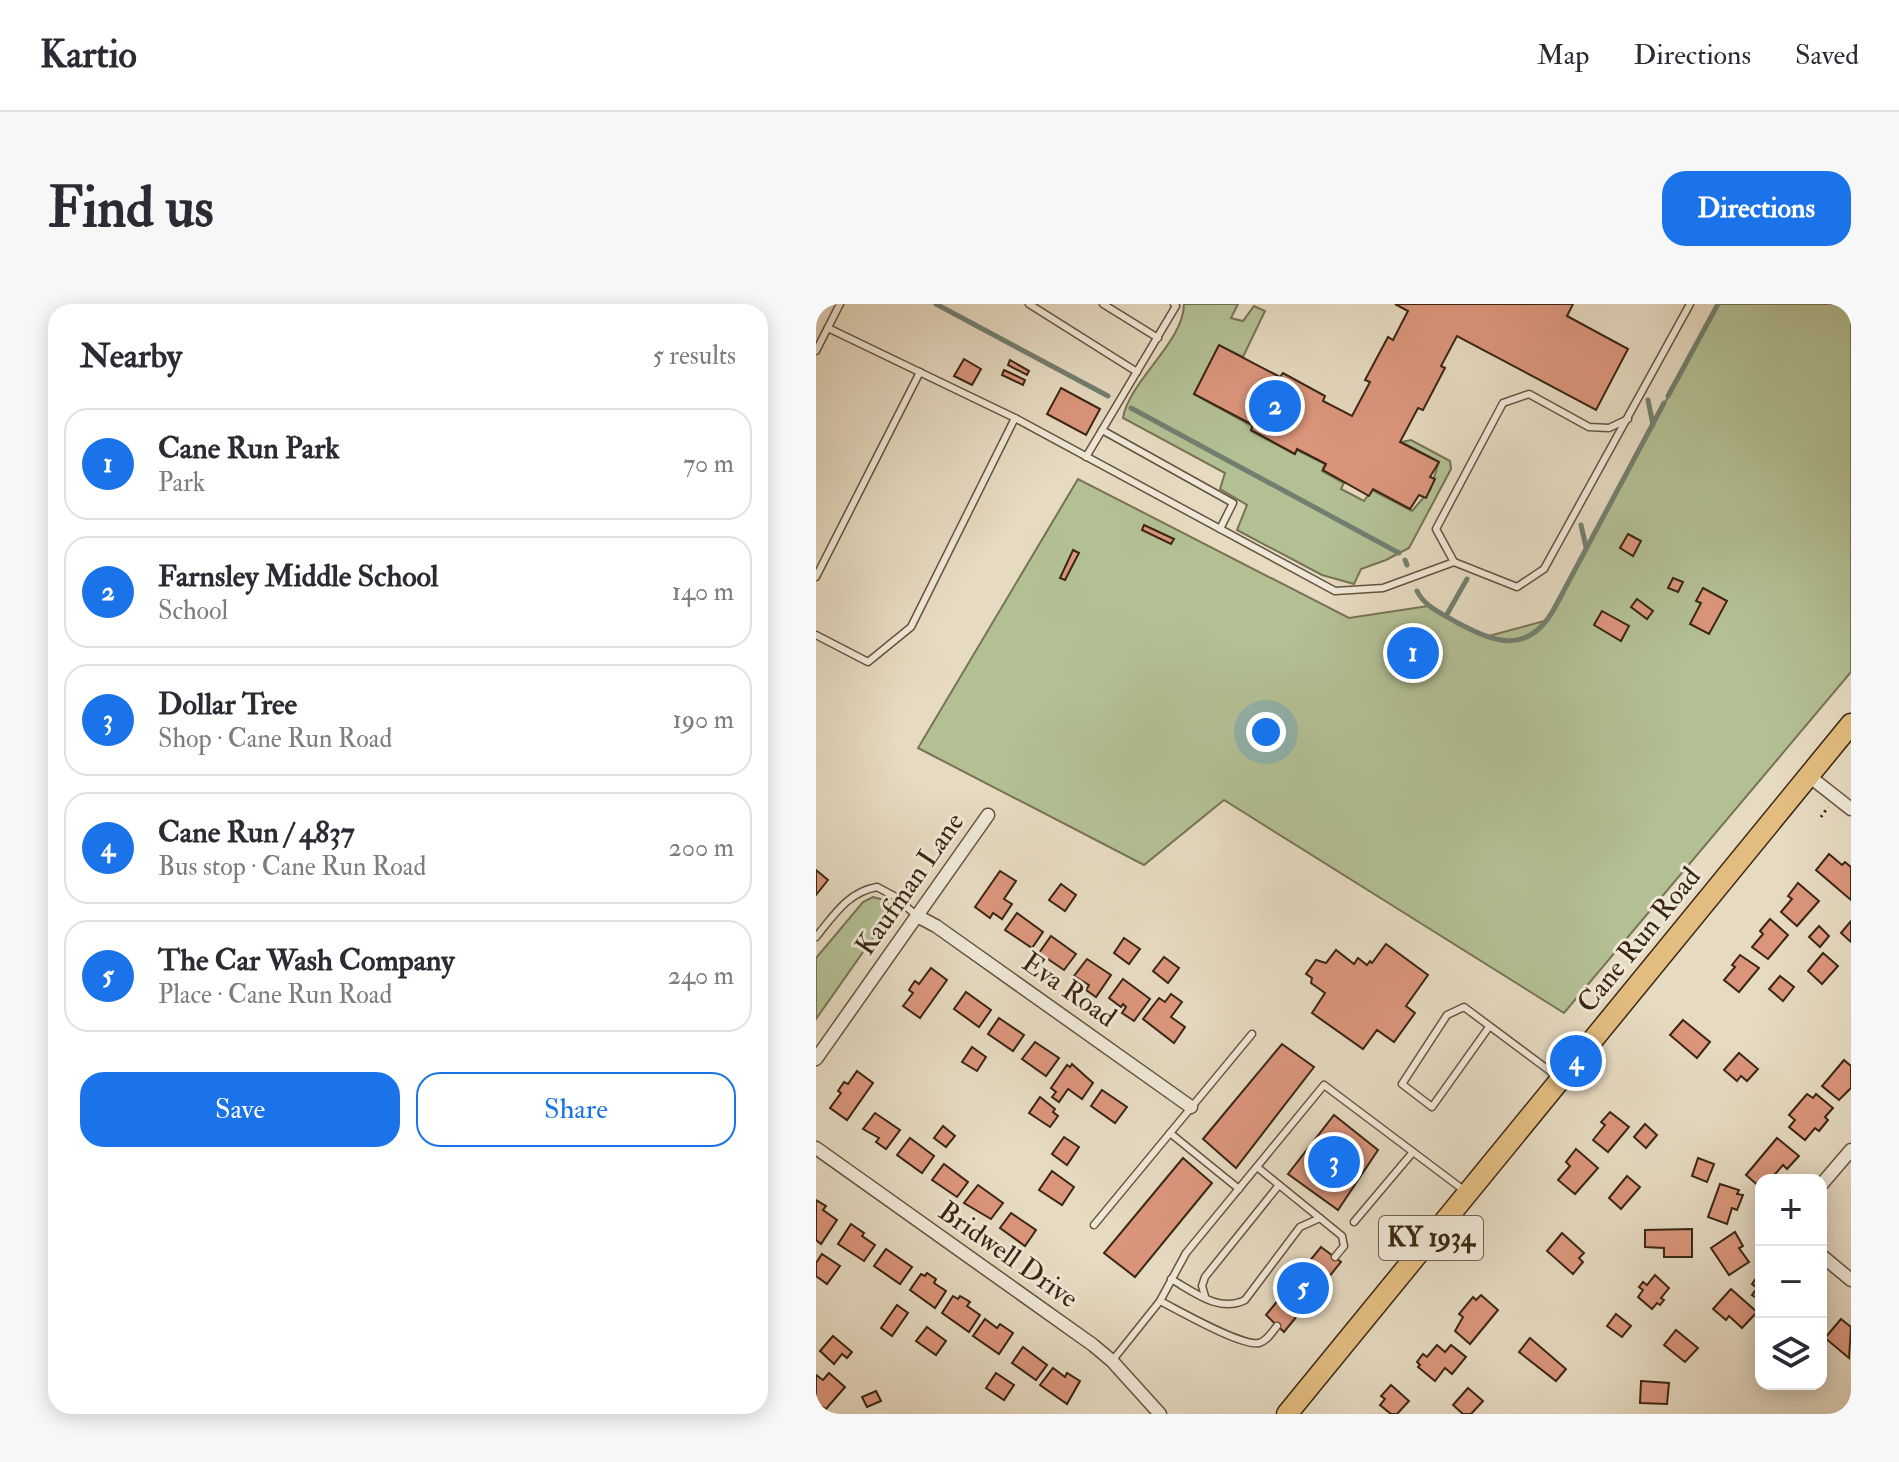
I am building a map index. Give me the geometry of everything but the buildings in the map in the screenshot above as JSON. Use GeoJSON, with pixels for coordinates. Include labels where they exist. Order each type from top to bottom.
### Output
{"type":"FeatureCollection","features":[{"type":"Feature","properties":{"kind":"highway","name":"Cane Run Road"},"geometry":{"type":"LineString","coordinates":[[1287,1414],[1851,724]]}},
{"type":"Feature","properties":{"kind":"street"},"geometry":{"type":"LineString","coordinates":[[1809,776],[1851,809]]}},
{"type":"Feature","properties":{"kind":"street","name":"Kaufman Lane"},"geometry":{"type":"LineString","coordinates":[[816,1059],[988,815]]}},
{"type":"Feature","properties":{"kind":"street","name":"Eva Road"},"geometry":{"type":"LineString","coordinates":[[917,916],[936,926],[1191,1107]]}},
{"type":"Feature","properties":{"kind":"street","name":"Bridwell Drive"},"geometry":{"type":"LineString","coordinates":[[816,1148],[1112,1361],[1160,1414]]}},
{"type":"Feature","properties":{"kind":"street"},"geometry":{"type":"LineString","coordinates":[[1827,1178],[1851,1150]]}},
{"type":"Feature","properties":{"kind":"street"},"geometry":{"type":"LineString","coordinates":[[1827,1260],[1851,1280]]}},
{"type":"Feature","properties":{"kind":"lane"},"geometry":{"type":"LineString","coordinates":[[816,351],[840,304]]}},
{"type":"Feature","properties":{"kind":"lane"},"geometry":{"type":"LineString","coordinates":[[1029,304],[1137,372]]}},
{"type":"Feature","properties":{"kind":"lane"},"geometry":{"type":"LineString","coordinates":[[1103,304],[1158,338]]}},
{"type":"Feature","properties":{"kind":"lane"},"geometry":{"type":"LineString","coordinates":[[1086,457],[1158,338],[1176,306],[1174,304]]}},
{"type":"Feature","properties":{"kind":"lane"},"geometry":{"type":"LineString","coordinates":[[1628,419],[1609,428],[1589,427],[1529,394],[1503,403],[1436,529],[1454,562],[1517,587],[1544,569],[1628,419],[1690,304]]}},
{"type":"Feature","properties":{"kind":"lane"},"geometry":{"type":"LineString","coordinates":[[828,328],[1015,418],[1335,591],[1383,588],[1454,562]]}},
{"type":"Feature","properties":{"kind":"lane"},"geometry":{"type":"LineString","coordinates":[[816,577],[920,372]]}},
{"type":"Feature","properties":{"kind":"lane"},"geometry":{"type":"LineString","coordinates":[[816,635],[868,662],[911,627],[1015,418]]}},
{"type":"Feature","properties":{"kind":"lane"},"geometry":{"type":"LineString","coordinates":[[1102,430],[1233,503],[1220,529]]}},
{"type":"Feature","properties":{"kind":"lane"},"geometry":{"type":"LineString","coordinates":[[816,937],[848,899],[861,890],[877,887],[894,896],[917,916]]}},
{"type":"Feature","properties":{"kind":"lane"},"geometry":{"type":"LineString","coordinates":[[1489,1027],[1432,1107],[1402,1084],[1447,1015],[1464,1007],[1561,1079]]}},
{"type":"Feature","properties":{"kind":"lane"},"geometry":{"type":"LineString","coordinates":[[1094,1225],[1252,1034]]}},
{"type":"Feature","properties":{"kind":"lane"},"geometry":{"type":"LineString","coordinates":[[1112,1361],[1160,1301],[1186,1253],[1324,1085],[1468,1193]]}},
{"type":"Feature","properties":{"kind":"lane"},"geometry":{"type":"LineString","coordinates":[[1170,1133],[1239,1189]]}},
{"type":"Feature","properties":{"kind":"lane"},"geometry":{"type":"LineString","coordinates":[[1354,1222],[1413,1152]]}},
{"type":"Feature","properties":{"kind":"lane"},"geometry":{"type":"LineString","coordinates":[[1257,1167],[1344,1241],[1335,1257]]}},
{"type":"Feature","properties":{"kind":"lane"},"geometry":{"type":"LineString","coordinates":[[1207,1299],[1202,1286],[1205,1277],[1279,1185]]}},
{"type":"Feature","properties":{"kind":"lane"},"geometry":{"type":"LineString","coordinates":[[1171,1279],[1207,1299],[1225,1305],[1245,1300],[1300,1227],[1320,1218]]}},
{"type":"Feature","properties":{"kind":"lane"},"geometry":{"type":"LineString","coordinates":[[1160,1301],[1243,1342],[1258,1343],[1277,1326]]}},
{"type":"Feature","properties":{"kind":"green space"},"geometry":{"type":"Polygon","coordinates":[[[1184,304],[1238,304],[1231,318],[1243,321],[1254,306],[1265,311],[1243,357],[1219,345],[1194,394],[1252,426],[1251,431],[1294,454],[1297,450],[1325,464],[1322,471],[1344,483],[1341,489],[1364,501],[1372,490],[1412,511],[1430,490],[1439,462],[1402,442],[1411,440],[1450,461],[1451,469],[1409,548],[1361,569],[1354,584],[1322,575],[1237,530],[1247,505],[1220,489],[1225,473],[1123,418],[1135,390],[1175,333],[1184,304]]]}},
{"type":"Feature","properties":{"kind":"green space"},"geometry":{"type":"Polygon","coordinates":[[[1718,304],[1851,306],[1851,672],[1564,1013],[1224,800],[1144,865],[918,748],[1078,479],[1349,618],[1428,606],[1485,637],[1548,620],[1718,304]]]}},
{"type":"Feature","properties":{"kind":"green space"},"geometry":{"type":"Polygon","coordinates":[[[873,897],[884,900],[894,908],[816,1019],[816,958],[863,902],[873,897]]]}},
{"type":"Feature","properties":{"kind":"waterway"},"geometry":{"type":"LineString","coordinates":[[936,304],[1108,396]]}},
{"type":"Feature","properties":{"kind":"waterway"},"geometry":{"type":"LineString","coordinates":[[1668,396],[1718,304]]}},
{"type":"Feature","properties":{"kind":"waterway"},"geometry":{"type":"LineString","coordinates":[[1648,400],[1653,425]]}},
{"type":"Feature","properties":{"kind":"waterway"},"geometry":{"type":"LineString","coordinates":[[1417,591],[1434,609],[1484,635],[1510,641],[1533,633],[1554,609],[1664,403]]}},
{"type":"Feature","properties":{"kind":"waterway"},"geometry":{"type":"LineString","coordinates":[[1131,408],[1399,553]]}},
{"type":"Feature","properties":{"kind":"waterway"},"geometry":{"type":"LineString","coordinates":[[1581,525],[1586,547]]}},
{"type":"Feature","properties":{"kind":"waterway"},"geometry":{"type":"LineString","coordinates":[[1405,560],[1407,565]]}},
{"type":"Feature","properties":{"kind":"waterway"},"geometry":{"type":"LineString","coordinates":[[1446,616],[1467,579]]}},
{"type":"Feature","properties":{"kind":"place","name":"Farnsley Middle School"},"geometry":{"type":"Point","coordinates":[1275,406]}},
{"type":"Feature","properties":{"kind":"place","name":"Cane Run Park"},"geometry":{"type":"Point","coordinates":[1413,653]}},
{"type":"Feature","properties":{"kind":"place","name":"Cane Run / 4837"},"geometry":{"type":"Point","coordinates":[1576,1061]}},
{"type":"Feature","properties":{"kind":"place","name":"Dollar Tree"},"geometry":{"type":"Point","coordinates":[1334,1162]}},
{"type":"Feature","properties":{"kind":"place","name":"The Car Wash Company"},"geometry":{"type":"Point","coordinates":[1303,1288]}}]}
